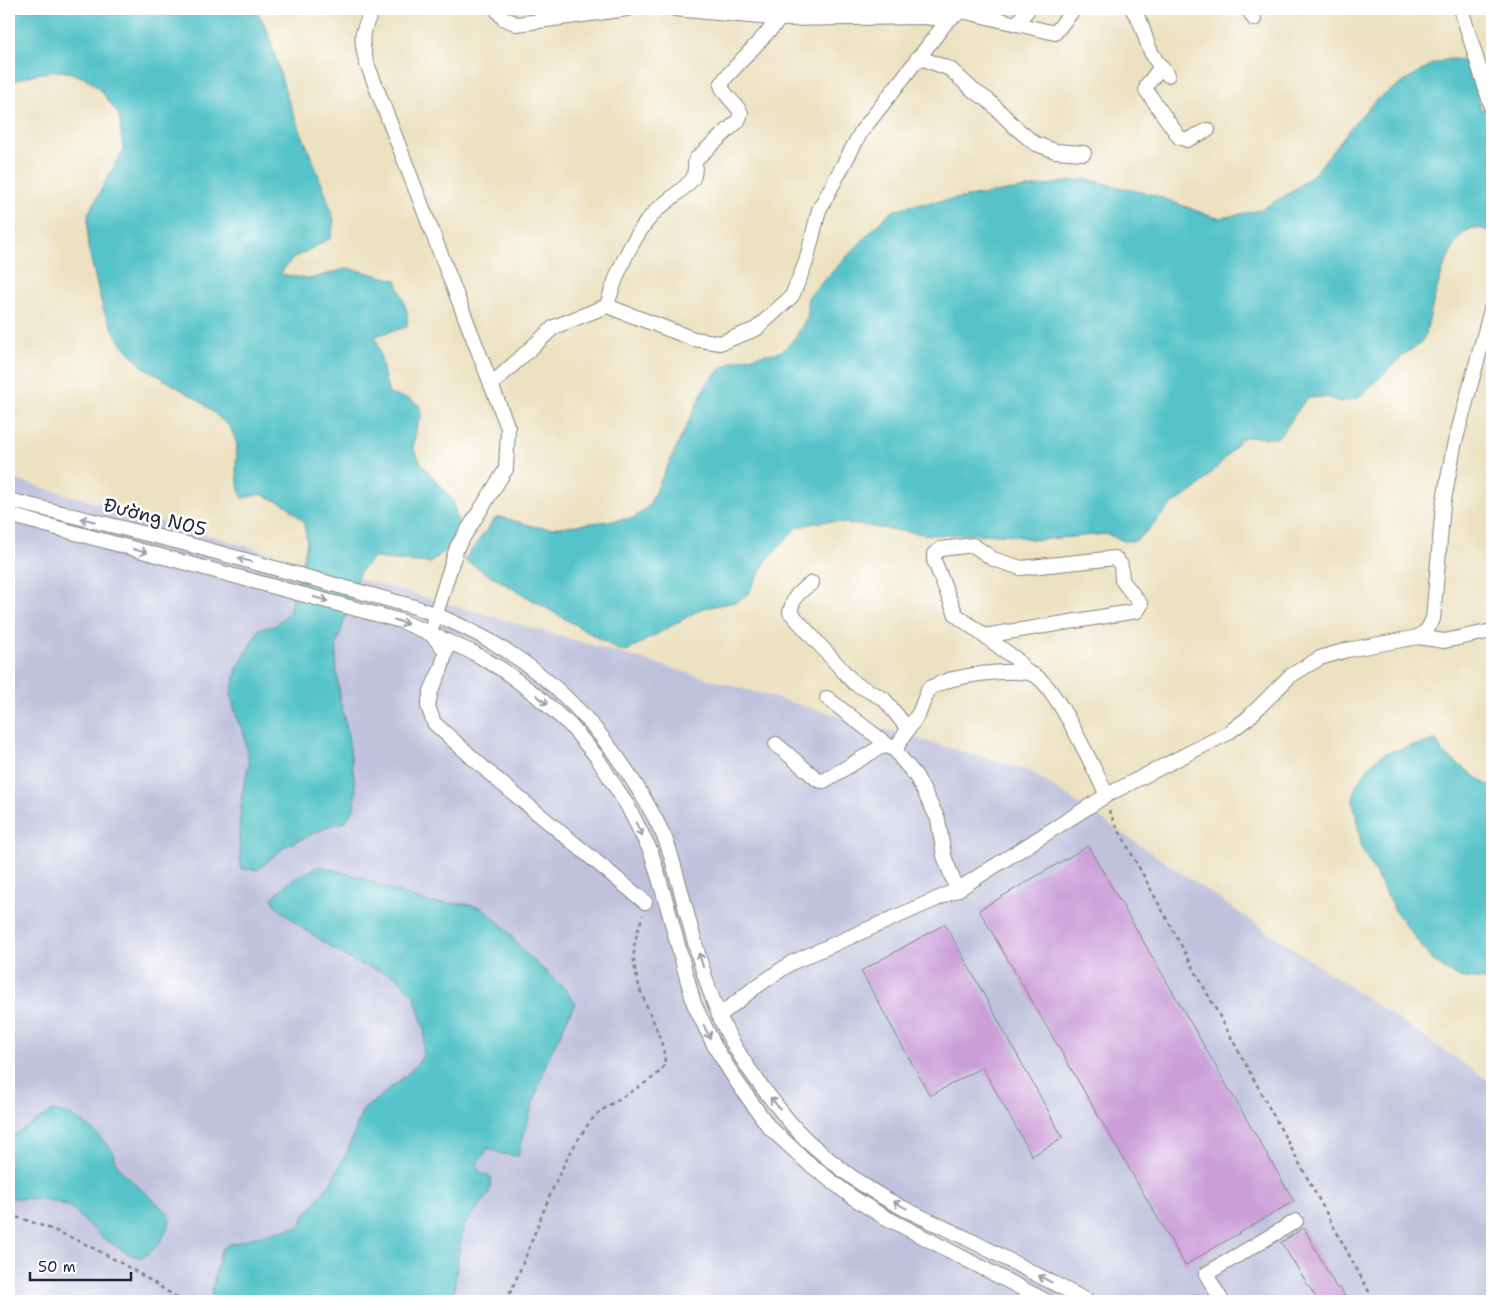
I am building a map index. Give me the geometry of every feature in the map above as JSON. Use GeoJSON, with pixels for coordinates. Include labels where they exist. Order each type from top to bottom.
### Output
{"type":"FeatureCollection","features":[{"type":"Feature","properties":{"kind":"street"},"geometry":{"type":"LineString","coordinates":[[372,9],[361,41],[366,61],[508,428],[506,469],[457,547],[430,633],[446,651],[441,669],[431,691],[428,706],[434,723],[494,778],[645,902]]}},
{"type":"Feature","properties":{"kind":"street"},"geometry":{"type":"LineString","coordinates":[[496,9],[503,18],[517,24],[627,9]]}},
{"type":"Feature","properties":{"kind":"street"},"geometry":{"type":"LineString","coordinates":[[675,9],[780,19],[855,13],[948,20]]}},
{"type":"Feature","properties":{"kind":"street"},"geometry":{"type":"LineString","coordinates":[[1017,24],[1028,9]]}},
{"type":"Feature","properties":{"kind":"street"},"geometry":{"type":"LineString","coordinates":[[491,386],[554,327],[607,306],[694,339],[720,343],[756,329],[792,296],[806,262],[819,210],[861,132],[948,20],[962,10],[1055,33],[1074,9]]}},
{"type":"Feature","properties":{"kind":"street"},"geometry":{"type":"LineString","coordinates":[[1132,9],[1141,21],[1149,47],[1164,71],[1148,85],[1146,90],[1179,137],[1187,140],[1208,130]]}},
{"type":"Feature","properties":{"kind":"street"},"geometry":{"type":"LineString","coordinates":[[1461,9],[1491,106]]}},
{"type":"Feature","properties":{"kind":"street"},"geometry":{"type":"LineString","coordinates":[[607,306],[638,233],[658,209],[690,182],[695,171],[696,159],[738,121],[741,113],[738,106],[722,90],[726,76],[780,19]]}},
{"type":"Feature","properties":{"kind":"street"},"geometry":{"type":"LineString","coordinates":[[918,58],[950,69],[974,91],[988,100],[1015,128],[1034,143],[1055,151],[1084,153]]}},
{"type":"Feature","properties":{"kind":"street"},"geometry":{"type":"LineString","coordinates":[[1418,637],[1427,630],[1433,619],[1443,505],[1452,454],[1492,306]]}},
{"type":"Feature","properties":{"kind":"street","name":"Đường N05"},"geometry":{"type":"LineString","coordinates":[[9,500],[292,572],[436,614],[486,637],[521,660],[555,686],[610,747],[652,812],[668,846],[705,975],[719,1016],[744,1061],[773,1100],[809,1142],[863,1184],[1088,1301]]}},
{"type":"Feature","properties":{"kind":"street","name":"Đường N05"},"geometry":{"type":"LineString","coordinates":[[9,515],[401,621],[474,653],[504,670],[538,696],[570,725],[596,756],[627,805],[650,852],[668,905],[694,1004],[715,1047],[736,1082],[769,1127],[808,1163],[852,1197],[879,1214],[1046,1301]]}},
{"type":"Feature","properties":{"kind":"street"},"geometry":{"type":"LineString","coordinates":[[984,636],[1137,611],[1141,605],[1122,580],[1121,565],[1115,558],[1021,568],[993,559],[973,545],[941,549],[934,554],[934,560],[956,615],[984,636],[1016,659],[1028,673]]}},
{"type":"Feature","properties":{"kind":"street"},"geometry":{"type":"LineString","coordinates":[[812,583],[798,592],[790,612],[854,683],[884,699],[908,729]]}},
{"type":"Feature","properties":{"kind":"street"},"geometry":{"type":"LineString","coordinates":[[719,1016],[753,989],[791,963],[957,890],[1107,795],[1228,732],[1248,718],[1290,676],[1320,658],[1347,650],[1418,637],[1444,641],[1492,631]]}},
{"type":"Feature","properties":{"kind":"street"},"geometry":{"type":"LineString","coordinates":[[776,744],[818,780],[824,781],[879,748],[893,749],[897,746],[919,712],[929,688],[957,678],[1003,672],[1028,673],[1036,676],[1055,696],[1107,795]]}},
{"type":"Feature","properties":{"kind":"street"},"geometry":{"type":"LineString","coordinates":[[827,698],[893,749],[916,776],[938,819],[944,856],[957,890]]}},
{"type":"Feature","properties":{"kind":"street"},"geometry":{"type":"LineString","coordinates":[[1222,1301],[1206,1274],[1296,1221]]}},
{"type":"Feature","properties":{"kind":"path"},"geometry":{"type":"LineString","coordinates":[[1107,795],[1110,814],[1374,1301]]}},
{"type":"Feature","properties":{"kind":"path"},"geometry":{"type":"LineString","coordinates":[[506,1301],[562,1168],[590,1121],[662,1071],[664,1052],[639,985],[634,953],[637,935],[646,909],[645,902]]}},
{"type":"Feature","properties":{"kind":"path"},"geometry":{"type":"LineString","coordinates":[[9,1215],[59,1231],[96,1249],[182,1301]]}},
{"type":"Feature","properties":{"kind":"shaded area"},"geometry":{"type":"Polygon","coordinates":[[[9,478],[1030,771],[1492,1083],[1492,1301],[9,1301],[9,478]]]}},
{"type":"Feature","properties":{"kind":"water"},"geometry":{"type":"Polygon","coordinates":[[[9,9],[256,9],[268,32],[287,97],[324,189],[334,220],[331,238],[292,259],[280,274],[310,279],[349,268],[396,280],[407,311],[407,327],[375,336],[387,387],[389,394],[409,399],[420,406],[421,417],[417,426],[413,447],[421,463],[452,500],[459,526],[449,548],[430,563],[373,558],[359,573],[337,643],[336,665],[356,792],[354,809],[344,823],[334,824],[286,846],[257,870],[241,869],[239,834],[242,794],[249,764],[244,734],[237,719],[231,695],[237,669],[259,629],[275,626],[289,612],[307,543],[304,522],[286,505],[261,494],[243,498],[239,490],[236,470],[237,444],[230,427],[200,401],[142,366],[118,339],[103,309],[88,247],[88,214],[123,150],[119,115],[101,91],[87,79],[68,72],[52,71],[28,76],[9,83],[9,9]]]}},
{"type":"Feature","properties":{"kind":"water"},"geometry":{"type":"Polygon","coordinates":[[[1449,59],[1461,60],[1467,65],[1473,77],[1481,110],[1492,105],[1492,133],[1487,135],[1492,151],[1492,233],[1473,228],[1463,233],[1455,244],[1441,276],[1425,336],[1419,345],[1407,352],[1358,398],[1340,402],[1327,397],[1307,398],[1285,429],[1276,438],[1246,437],[1241,439],[1196,489],[1170,506],[1135,541],[1124,541],[1107,534],[1036,540],[1005,534],[932,535],[828,521],[814,523],[796,528],[766,561],[748,594],[736,602],[703,608],[627,651],[620,651],[464,560],[495,519],[501,517],[536,527],[552,528],[634,518],[648,507],[706,385],[719,370],[732,362],[777,353],[788,346],[798,334],[807,318],[809,296],[893,211],[908,206],[1086,179],[1157,196],[1213,217],[1221,218],[1260,210],[1290,193],[1316,172],[1356,121],[1376,100],[1432,64],[1449,59]]]}},
{"type":"Feature","properties":{"kind":"water"},"geometry":{"type":"Polygon","coordinates":[[[1436,740],[1443,753],[1492,788],[1492,981],[1457,977],[1432,961],[1394,909],[1362,848],[1353,801],[1356,785],[1372,763],[1385,753],[1436,740]]]}},
{"type":"Feature","properties":{"kind":"water"},"geometry":{"type":"Polygon","coordinates":[[[320,866],[363,878],[390,890],[430,903],[466,904],[482,908],[504,927],[524,952],[565,989],[575,1003],[547,1061],[518,1156],[503,1154],[488,1148],[477,1164],[479,1171],[492,1179],[488,1196],[463,1228],[453,1301],[214,1301],[211,1293],[221,1250],[228,1245],[268,1233],[299,1227],[307,1212],[334,1177],[347,1152],[362,1111],[411,1071],[422,1058],[425,1032],[414,995],[395,976],[354,962],[298,925],[276,906],[272,898],[290,881],[320,866]]]}},
{"type":"Feature","properties":{"kind":"water"},"geometry":{"type":"Polygon","coordinates":[[[53,1111],[72,1116],[92,1129],[113,1151],[114,1159],[122,1172],[171,1216],[161,1240],[153,1250],[142,1258],[131,1255],[100,1236],[69,1206],[44,1199],[9,1198],[9,1138],[53,1111]]]}},
{"type":"Feature","properties":{"kind":"building"},"geometry":{"type":"Polygon","coordinates":[[[1088,846],[1294,1201],[1185,1265],[979,910],[1088,846]]]}},
{"type":"Feature","properties":{"kind":"building"},"geometry":{"type":"Polygon","coordinates":[[[945,924],[1063,1138],[1032,1156],[982,1067],[930,1096],[861,971],[945,924]]]}},
{"type":"Feature","properties":{"kind":"building"},"geometry":{"type":"Polygon","coordinates":[[[1304,1228],[1337,1289],[1340,1287],[1347,1301],[1318,1301],[1281,1242],[1304,1228]]]}}]}
